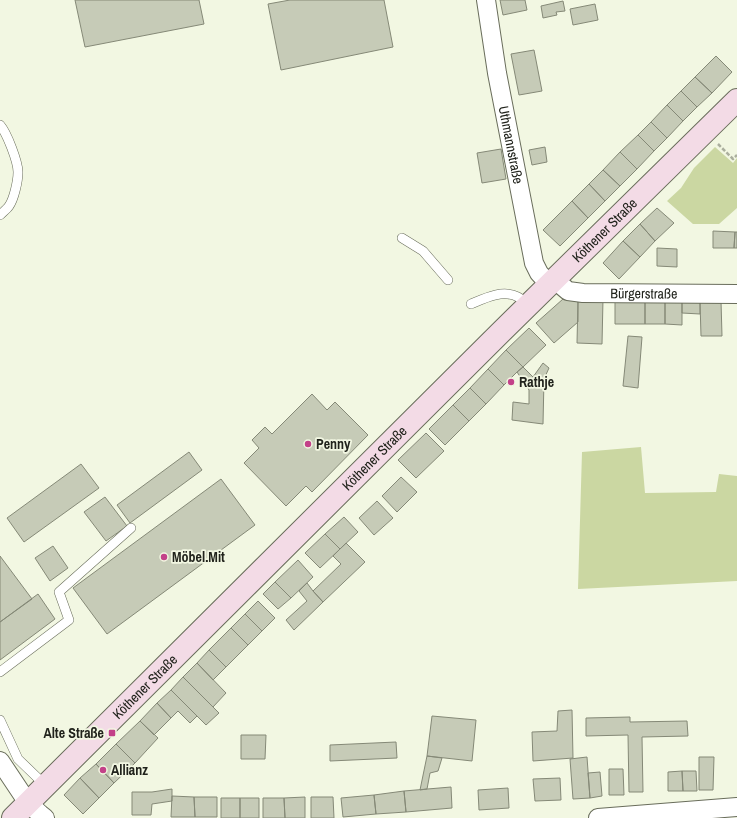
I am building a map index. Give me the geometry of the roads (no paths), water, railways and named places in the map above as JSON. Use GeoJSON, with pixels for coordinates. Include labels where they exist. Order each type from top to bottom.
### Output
{"type":"FeatureCollection","features":[{"type":"Feature","properties":{"kind":"main road","name":"Köthener Straße"},"geometry":{"type":"LineString","coordinates":[[20,811],[737,100]]}},
{"type":"Feature","properties":{"kind":"street","name":"Uthmannstraße"},"geometry":{"type":"LineString","coordinates":[[486,0],[498,73],[534,263],[538,273],[552,282]]}},
{"type":"Feature","properties":{"kind":"street","name":"Bürgerstraße"},"geometry":{"type":"LineString","coordinates":[[552,282],[568,291],[582,294],[737,294]]}},
{"type":"Feature","properties":{"kind":"street"},"geometry":{"type":"LineString","coordinates":[[0,761],[20,811],[40,814],[45,818]]}},
{"type":"Feature","properties":{"kind":"street"},"geometry":{"type":"LineString","coordinates":[[598,818],[737,807]]}},
{"type":"Feature","properties":{"kind":"lane"},"geometry":{"type":"LineString","coordinates":[[0,125],[13,151],[18,172],[14,197],[9,207],[0,214]]}},
{"type":"Feature","properties":{"kind":"lane"},"geometry":{"type":"LineString","coordinates":[[402,238],[423,252],[448,280]]}},
{"type":"Feature","properties":{"kind":"lane"},"geometry":{"type":"LineString","coordinates":[[471,304],[485,298],[505,294],[519,298],[528,306]]}},
{"type":"Feature","properties":{"kind":"lane"},"geometry":{"type":"LineString","coordinates":[[0,672],[69,620],[59,592],[131,528]]}},
{"type":"Feature","properties":{"kind":"lane"},"geometry":{"type":"LineString","coordinates":[[0,720],[18,759],[45,785]]}},
{"type":"Feature","properties":{"kind":"place","name":"Rathje"},"geometry":{"type":"Point","coordinates":[511,382]}},
{"type":"Feature","properties":{"kind":"place","name":"Penny"},"geometry":{"type":"Point","coordinates":[308,444]}},
{"type":"Feature","properties":{"kind":"place","name":"Möbel.Mit"},"geometry":{"type":"Point","coordinates":[164,557]}},
{"type":"Feature","properties":{"kind":"place","name":"Alte Straße"},"geometry":{"type":"Point","coordinates":[112,733]}},
{"type":"Feature","properties":{"kind":"place","name":"Allianz"},"geometry":{"type":"Point","coordinates":[103,770]}}]}
